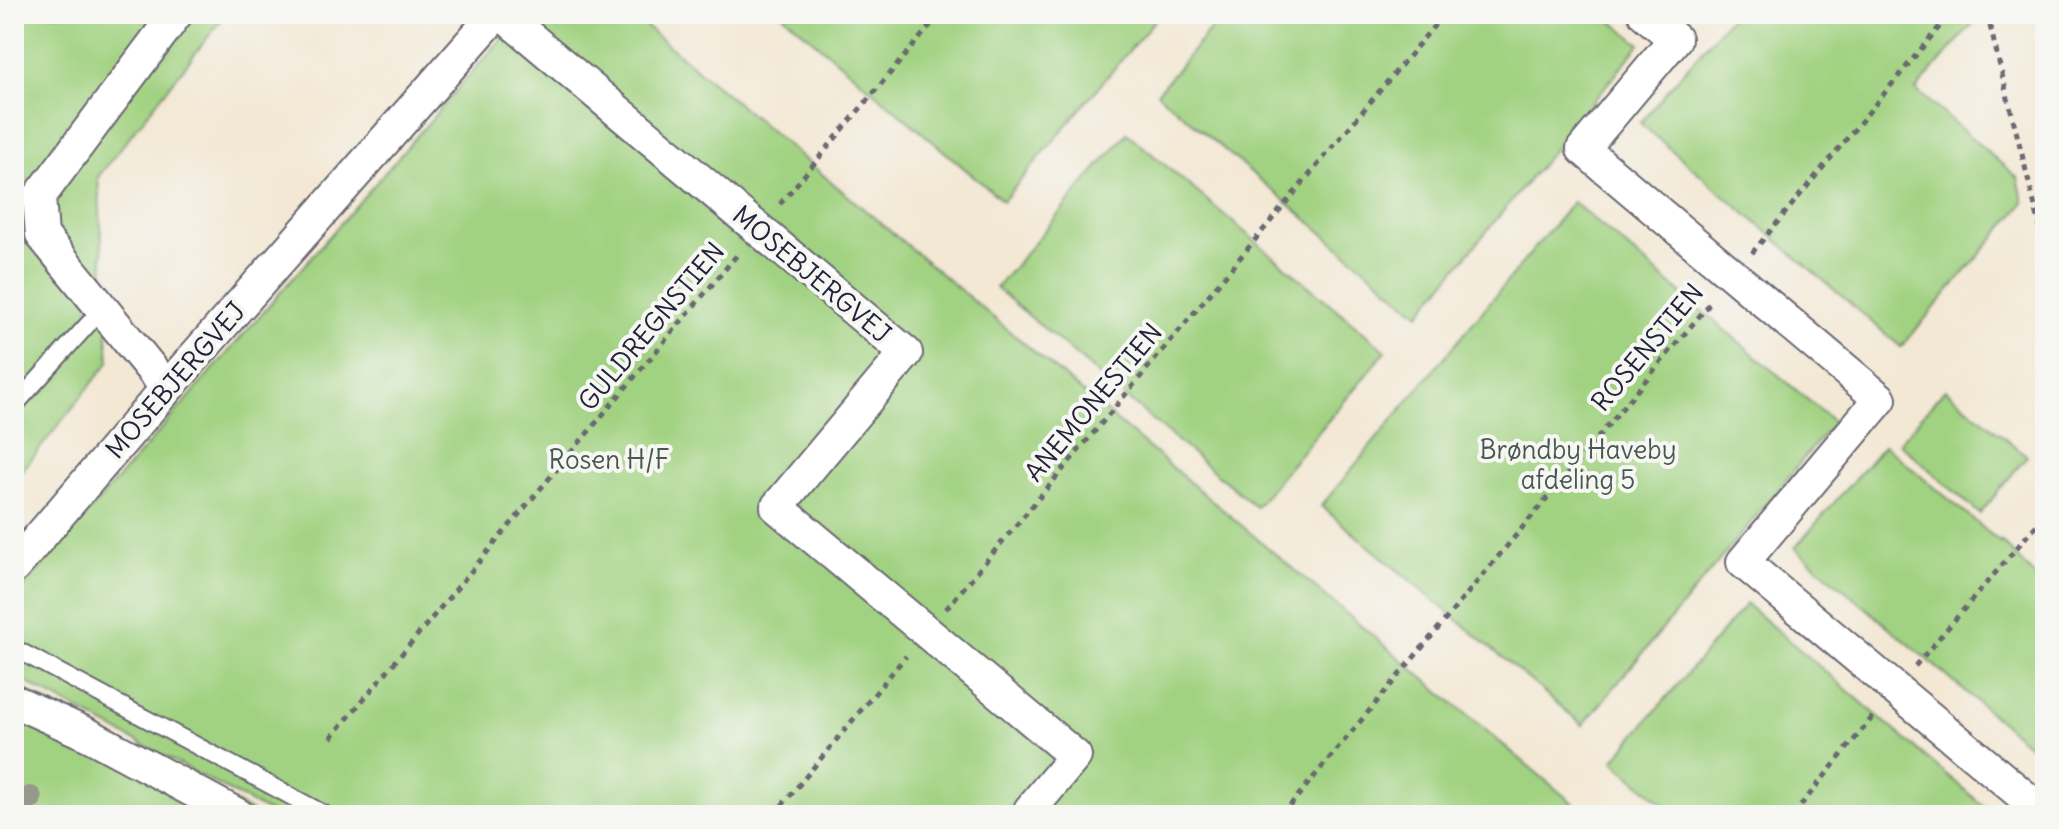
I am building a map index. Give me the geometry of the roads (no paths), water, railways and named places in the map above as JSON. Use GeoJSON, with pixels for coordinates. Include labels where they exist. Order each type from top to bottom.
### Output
{"type":"FeatureCollection","features":[{"type":"Feature","properties":{"kind":"street"},"geometry":{"type":"LineString","coordinates":[[167,388],[42,235],[39,197],[176,14]]}},
{"type":"Feature","properties":{"kind":"street","name":"MOSEBJERGVEJ"},"geometry":{"type":"LineString","coordinates":[[14,567],[496,14]]}},
{"type":"Feature","properties":{"kind":"street","name":"MOSEBJERGVEJ"},"geometry":{"type":"LineString","coordinates":[[502,14],[906,353],[777,507],[1075,756],[1030,810],[1036,815]]}},
{"type":"Feature","properties":{"kind":"street"},"geometry":{"type":"LineString","coordinates":[[1645,14],[1675,39],[1583,149],[1880,399],[1743,562],[2045,814]]}},
{"type":"Feature","properties":{"kind":"street"},"geometry":{"type":"LineString","coordinates":[[14,701],[89,735],[238,815]]}},
{"type":"Feature","properties":{"kind":"lane"},"geometry":{"type":"LineString","coordinates":[[14,406],[101,310]]}},
{"type":"Feature","properties":{"kind":"lane"},"geometry":{"type":"LineString","coordinates":[[14,648],[326,815]]}},
{"type":"Feature","properties":{"kind":"park label","name":"Rosen H/F"},"geometry":{"type":"Point","coordinates":[609,459]}},
{"type":"Feature","properties":{"kind":"park label","name":"Brøndby Haveby afdeling 5"},"geometry":{"type":"Point","coordinates":[1578,464]}}]}
